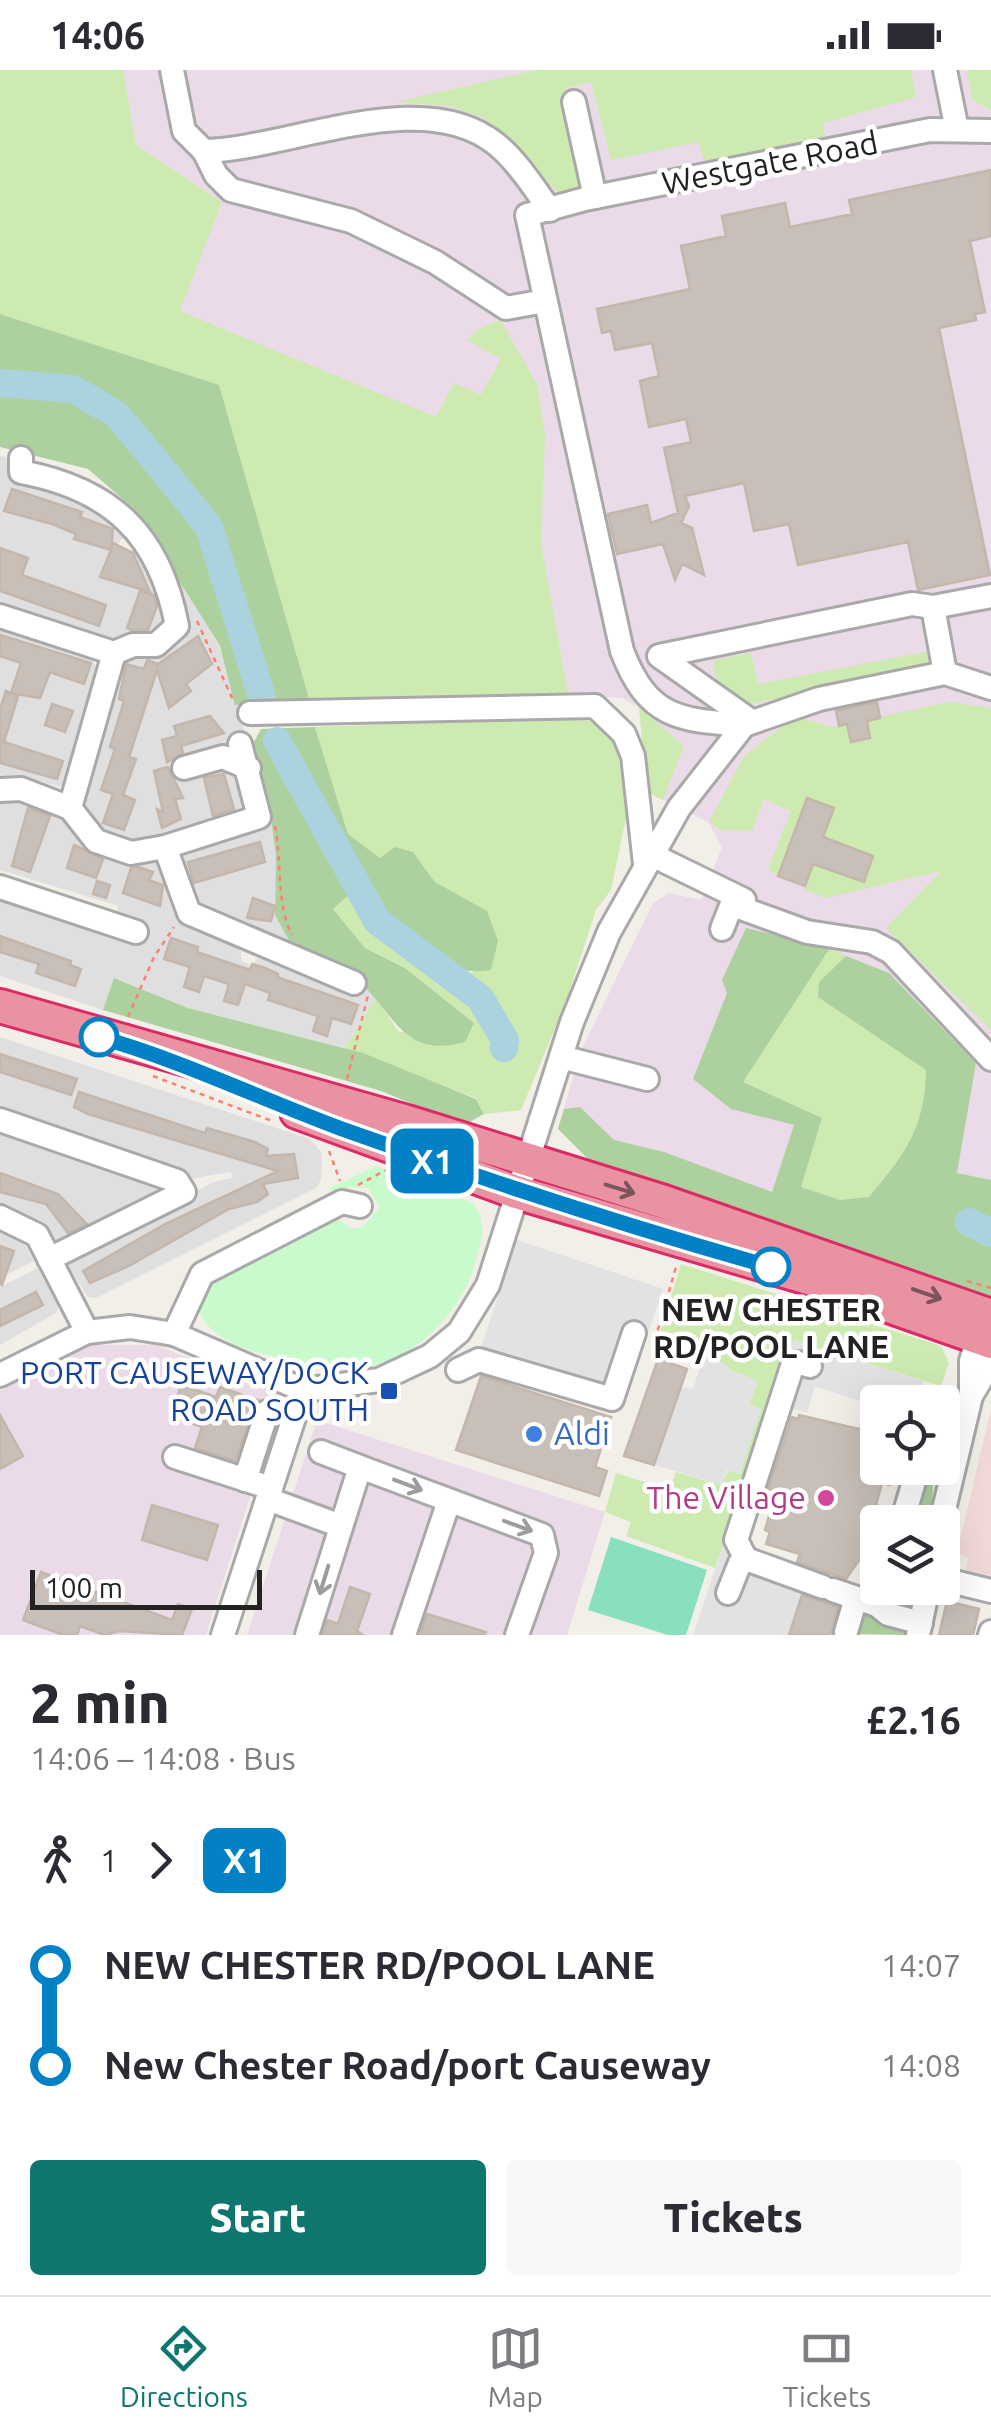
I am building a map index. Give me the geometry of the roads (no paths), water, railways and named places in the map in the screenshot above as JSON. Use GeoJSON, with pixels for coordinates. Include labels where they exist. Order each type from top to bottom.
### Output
{"type":"FeatureCollection","features":[{"type":"Feature","properties":{"kind":"highway"},"geometry":{"type":"LineString","coordinates":[[0,1006],[664,1202],[988,1335]]}},
{"type":"Feature","properties":{"kind":"highway"},"geometry":{"type":"LineString","coordinates":[[159,1054],[281,1106],[516,1192],[988,1335]]}},
{"type":"Feature","properties":{"kind":"street"},"geometry":{"type":"LineString","coordinates":[[172,70],[184,131],[204,151],[216,175],[231,190],[351,221],[435,262],[506,308],[545,302]]}},
{"type":"Feature","properties":{"kind":"street"},"geometry":{"type":"LineString","coordinates":[[946,70],[958,130]]}},
{"type":"Feature","properties":{"kind":"street"},"geometry":{"type":"LineString","coordinates":[[574,102],[595,197]]}},
{"type":"Feature","properties":{"kind":"street"},"geometry":{"type":"LineString","coordinates":[[204,151],[266,144],[366,122],[427,120],[466,126],[498,144],[550,210],[526,215],[615,624],[634,683],[660,708],[682,720],[747,723],[819,699],[944,674],[991,688]]}},
{"type":"Feature","properties":{"kind":"street","name":"Westgate Road"},"geometry":{"type":"LineString","coordinates":[[550,210],[595,197],[930,130],[991,130]]}},
{"type":"Feature","properties":{"kind":"street"},"geometry":{"type":"LineString","coordinates":[[0,616],[114,652],[156,645],[178,626],[163,567],[130,544],[90,493],[71,483],[21,472],[21,458]]}},
{"type":"Feature","properties":{"kind":"street"},"geometry":{"type":"LineString","coordinates":[[659,656],[912,604],[933,607],[991,596]]}},
{"type":"Feature","properties":{"kind":"street"},"geometry":{"type":"LineString","coordinates":[[933,607],[944,674]]}},
{"type":"Feature","properties":{"kind":"street"},"geometry":{"type":"LineString","coordinates":[[615,624],[747,723]]}},
{"type":"Feature","properties":{"kind":"street"},"geometry":{"type":"LineString","coordinates":[[70,808],[114,652]]}},
{"type":"Feature","properties":{"kind":"street"},"geometry":{"type":"LineString","coordinates":[[250,713],[596,706],[624,734],[633,756],[648,859]]}},
{"type":"Feature","properties":{"kind":"street"},"geometry":{"type":"LineString","coordinates":[[0,1375],[87,1332],[130,1327],[174,1334],[304,1390],[332,1388],[398,1374],[430,1356],[460,1332],[488,1284],[561,1057],[609,932],[679,808],[747,723]]}},
{"type":"Feature","properties":{"kind":"street"},"geometry":{"type":"LineString","coordinates":[[0,790],[21,789],[70,808],[96,841],[131,853],[165,847],[259,817],[240,744]]}},
{"type":"Feature","properties":{"kind":"street"},"geometry":{"type":"LineString","coordinates":[[184,768],[223,757],[248,768]]}},
{"type":"Feature","properties":{"kind":"street"},"geometry":{"type":"LineString","coordinates":[[165,847],[189,913],[260,949],[354,982]]}},
{"type":"Feature","properties":{"kind":"street"},"geometry":{"type":"LineString","coordinates":[[648,859],[744,900],[740,908],[807,932],[872,942],[891,952],[991,1059]]}},
{"type":"Feature","properties":{"kind":"street"},"geometry":{"type":"LineString","coordinates":[[0,887],[136,932]]}},
{"type":"Feature","properties":{"kind":"street"},"geometry":{"type":"LineString","coordinates":[[722,928],[735,896]]}},
{"type":"Feature","properties":{"kind":"street"},"geometry":{"type":"LineString","coordinates":[[561,1057],[648,1079]]}},
{"type":"Feature","properties":{"kind":"street"},"geometry":{"type":"LineString","coordinates":[[0,1120],[177,1181],[184,1192],[49,1259]]}},
{"type":"Feature","properties":{"kind":"street"},"geometry":{"type":"LineString","coordinates":[[174,1334],[202,1274],[342,1202],[360,1206]]}},
{"type":"Feature","properties":{"kind":"street"},"geometry":{"type":"LineString","coordinates":[[0,1217],[32,1228],[87,1332]]}},
{"type":"Feature","properties":{"kind":"street"},"geometry":{"type":"LineString","coordinates":[[960,1416],[971,1396],[971,1361],[988,1335]]}},
{"type":"Feature","properties":{"kind":"street"},"geometry":{"type":"LineString","coordinates":[[458,1370],[480,1360],[612,1399],[644,1337]]}},
{"type":"Feature","properties":{"kind":"street"},"geometry":{"type":"LineString","coordinates":[[810,1366],[799,1363],[792,1367],[736,1540],[746,1559],[828,1588],[860,1595]]}},
{"type":"Feature","properties":{"kind":"street"},"geometry":{"type":"LineString","coordinates":[[223,1635],[304,1390]]}},
{"type":"Feature","properties":{"kind":"street"},"geometry":{"type":"LineString","coordinates":[[245,1480],[267,1412]]}},
{"type":"Feature","properties":{"kind":"street"},"geometry":{"type":"LineString","coordinates":[[321,1452],[542,1535],[546,1543],[538,1580],[517,1635]]}},
{"type":"Feature","properties":{"kind":"street"},"geometry":{"type":"LineString","coordinates":[[174,1457],[245,1480],[341,1526]]}},
{"type":"Feature","properties":{"kind":"street"},"geometry":{"type":"LineString","coordinates":[[307,1635],[360,1467]]}},
{"type":"Feature","properties":{"kind":"street"},"geometry":{"type":"LineString","coordinates":[[404,1635],[449,1500]]}},
{"type":"Feature","properties":{"kind":"street"},"geometry":{"type":"LineString","coordinates":[[728,1593],[740,1563],[746,1559]]}},
{"type":"Feature","properties":{"kind":"street"},"geometry":{"type":"LineString","coordinates":[[960,1582],[990,1586]]}},
{"type":"Feature","properties":{"kind":"street"},"geometry":{"type":"LineString","coordinates":[[846,1632],[866,1605]]}},
{"type":"Feature","properties":{"kind":"street"},"geometry":{"type":"LineString","coordinates":[[880,1605],[888,1614],[919,1629]]}},
{"type":"Feature","properties":{"kind":"waterway"},"geometry":{"type":"LineString","coordinates":[[0,383],[73,389],[116,414],[154,459],[209,527],[262,697]]}},
{"type":"Feature","properties":{"kind":"waterway"},"geometry":{"type":"LineString","coordinates":[[277,741],[377,921],[480,998],[505,1040],[504,1048]]}},
{"type":"Feature","properties":{"kind":"waterway"},"geometry":{"type":"LineString","coordinates":[[969,1222],[991,1233]]}},
{"type":"Feature","properties":{"kind":"place","name":"NEW CHESTER RD/POOL LANE"},"geometry":{"type":"Point","coordinates":[771,1267]}},
{"type":"Feature","properties":{"kind":"place","name":"PORT CAUSEWAY/DOCK ROAD SOUTH"},"geometry":{"type":"Point","coordinates":[389,1391]}},
{"type":"Feature","properties":{"kind":"place","name":"Aldi"},"geometry":{"type":"Point","coordinates":[534,1434]}},
{"type":"Feature","properties":{"kind":"place","name":"The Village"},"geometry":{"type":"Point","coordinates":[826,1498]}}]}
